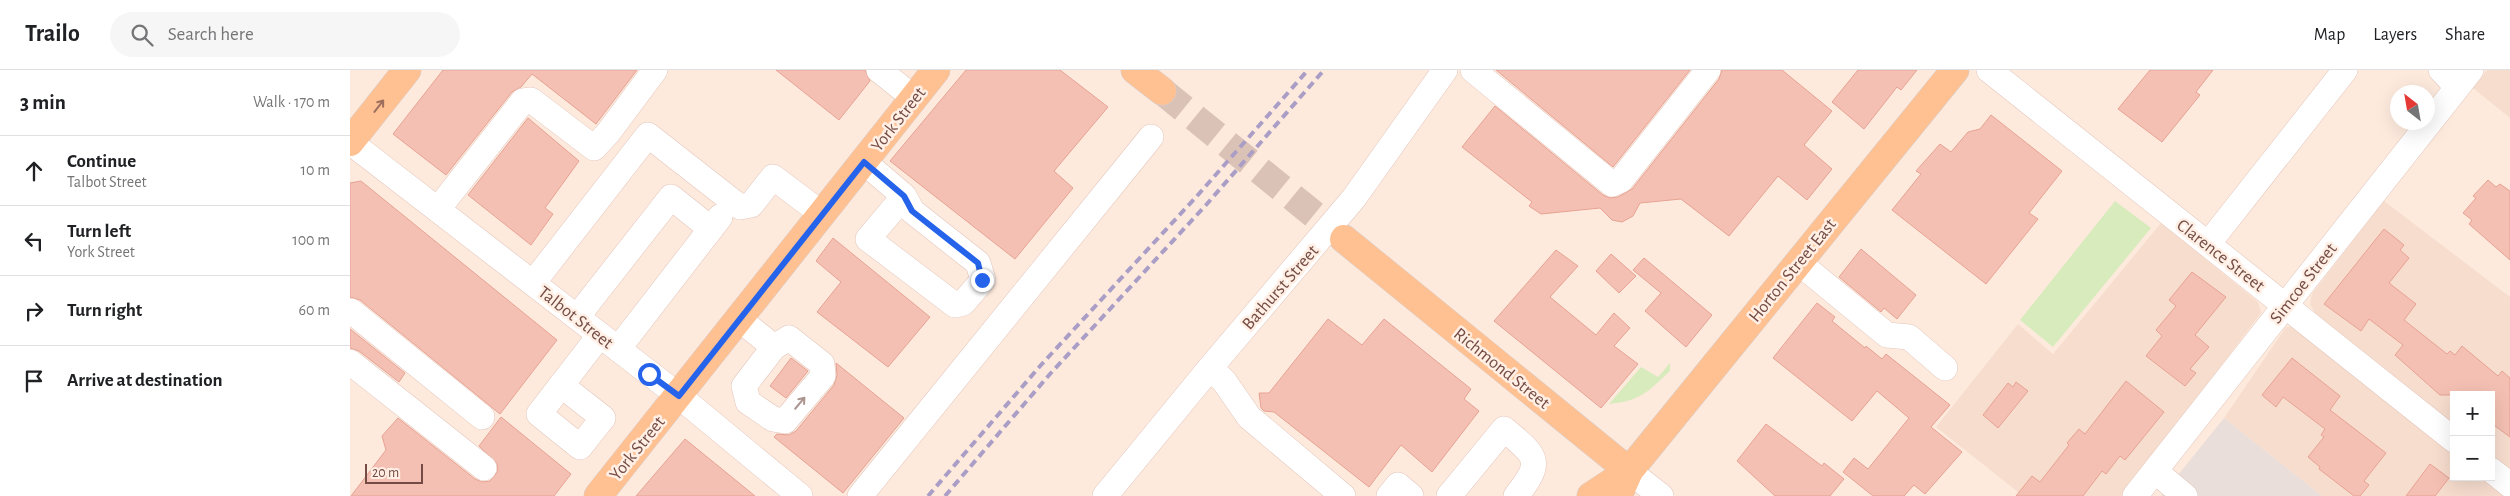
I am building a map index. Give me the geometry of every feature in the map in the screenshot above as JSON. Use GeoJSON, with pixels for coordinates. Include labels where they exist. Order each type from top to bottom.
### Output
{"type":"FeatureCollection","features":[{"type":"Feature","properties":{"kind":"main road"},"geometry":{"type":"LineString","coordinates":[[350,142],[407,70]]}},
{"type":"Feature","properties":{"kind":"main road","name":"York Street"},"geometry":{"type":"LineString","coordinates":[[598,496],[936,70]]}},
{"type":"Feature","properties":{"kind":"main road"},"geometry":{"type":"LineString","coordinates":[[1134,70],[1162,92]]}},
{"type":"Feature","properties":{"kind":"main road","name":"Horton Street East"},"geometry":{"type":"LineString","coordinates":[[1618,496],[1629,471],[1955,70]]}},
{"type":"Feature","properties":{"kind":"main road","name":"Richmond Street"},"geometry":{"type":"LineString","coordinates":[[1344,239],[1629,471]]}},
{"type":"Feature","properties":{"kind":"main road","name":"Horton Street East"},"geometry":{"type":"LineString","coordinates":[[1591,496],[1629,471]]}},
{"type":"Feature","properties":{"kind":"street"},"geometry":{"type":"LineString","coordinates":[[438,209],[523,101],[531,100],[594,148],[608,133],[655,70]]}},
{"type":"Feature","properties":{"kind":"street"},"geometry":{"type":"LineString","coordinates":[[879,70],[914,98]]}},
{"type":"Feature","properties":{"kind":"street","name":"Bathurst Street"},"geometry":{"type":"LineString","coordinates":[[1106,496],[1210,368],[1354,198],[1445,70]]}},
{"type":"Feature","properties":{"kind":"street"},"geometry":{"type":"LineString","coordinates":[[1473,70],[1612,184],[1622,180],[1708,70]]}},
{"type":"Feature","properties":{"kind":"street"},"geometry":{"type":"LineString","coordinates":[[2208,244],[2345,70]]}},
{"type":"Feature","properties":{"kind":"street","name":"Clarence Street"},"geometry":{"type":"LineString","coordinates":[[2002,74],[2208,244],[2450,437]]}},
{"type":"Feature","properties":{"kind":"street","name":"Simcoe Street"},"geometry":{"type":"LineString","coordinates":[[2135,496],[2286,306],[2456,76]]}},
{"type":"Feature","properties":{"kind":"street"},"geometry":{"type":"LineString","coordinates":[[533,283],[648,135],[732,202],[744,208],[751,205],[773,177],[822,214]]}},
{"type":"Feature","properties":{"kind":"street"},"geometry":{"type":"LineString","coordinates":[[860,496],[1150,137]]}},
{"type":"Feature","properties":{"kind":"street","name":"Talbot Street"},"geometry":{"type":"LineString","coordinates":[[350,142],[679,396],[800,496]]}},
{"type":"Feature","properties":{"kind":"street"},"geometry":{"type":"LineString","coordinates":[[864,162],[904,196],[912,211],[978,263],[982,280],[963,303],[956,306],[868,239],[904,196]]}},
{"type":"Feature","properties":{"kind":"street"},"geometry":{"type":"LineString","coordinates":[[576,317],[671,197],[711,229]]}},
{"type":"Feature","properties":{"kind":"street"},"geometry":{"type":"LineString","coordinates":[[561,385],[609,342],[711,229],[732,202]]}},
{"type":"Feature","properties":{"kind":"street"},"geometry":{"type":"LineString","coordinates":[[1798,262],[1887,335],[1909,337],[1945,368]]}},
{"type":"Feature","properties":{"kind":"street"},"geometry":{"type":"LineString","coordinates":[[351,311],[482,417]]}},
{"type":"Feature","properties":{"kind":"street"},"geometry":{"type":"LineString","coordinates":[[739,319],[782,342],[822,364],[823,376],[785,421],[774,419],[748,402],[744,386],[782,342]]}},
{"type":"Feature","properties":{"kind":"street"},"geometry":{"type":"LineString","coordinates":[[350,362],[484,468]]}},
{"type":"Feature","properties":{"kind":"street"},"geometry":{"type":"LineString","coordinates":[[394,397],[420,366]]}},
{"type":"Feature","properties":{"kind":"street"},"geometry":{"type":"LineString","coordinates":[[1210,368],[1224,381],[1249,417],[1343,496]]}},
{"type":"Feature","properties":{"kind":"street"},"geometry":{"type":"LineString","coordinates":[[722,432],[748,402]]}},
{"type":"Feature","properties":{"kind":"street"},"geometry":{"type":"LineString","coordinates":[[1449,496],[1504,429],[1529,449],[1534,465],[1533,475],[1516,496]]}},
{"type":"Feature","properties":{"kind":"street","name":"Richmond Street"},"geometry":{"type":"LineString","coordinates":[[1629,471],[1660,496]]}},
{"type":"Feature","properties":{"kind":"street"},"geometry":{"type":"LineString","coordinates":[[2155,471],[2185,496]]}},
{"type":"Feature","properties":{"kind":"street"},"geometry":{"type":"LineString","coordinates":[[2495,473],[2510,485]]}},
{"type":"Feature","properties":{"kind":"street"},"geometry":{"type":"LineString","coordinates":[[1389,496],[1398,485],[1412,496]]}},
{"type":"Feature","properties":{"kind":"shaded area"},"geometry":{"type":"Polygon","coordinates":[[[2487,70],[2510,70],[2510,118],[2473,88],[2487,70]]]}},
{"type":"Feature","properties":{"kind":"shaded area"},"geometry":{"type":"Polygon","coordinates":[[[2384,201],[2510,297],[2510,473],[2495,461],[2495,391],[2450,391],[2450,424],[2317,317],[2310,304],[2312,294],[2384,201]]]}},
{"type":"Feature","properties":{"kind":"shaded area"},"geometry":{"type":"Polygon","coordinates":[[[2161,223],[2258,302],[2261,313],[2122,496],[2023,496],[1936,427],[2018,324],[2053,354],[2161,223]]]}},
{"type":"Feature","properties":{"kind":"shaded area"},"geometry":{"type":"Polygon","coordinates":[[[2286,327],[2296,327],[2450,450],[2450,481],[2490,481],[2508,496],[2322,496],[2224,418],[2286,327]]]}},
{"type":"Feature","properties":{"kind":"shaded area"},"geometry":{"type":"Polygon","coordinates":[[[2224,418],[2322,496],[2161,496],[2224,418]]]}},
{"type":"Feature","properties":{"kind":"green space"},"geometry":{"type":"Polygon","coordinates":[[[2115,201],[2151,228],[2053,347],[2020,320],[2115,201]]]}},
{"type":"Feature","properties":{"kind":"green space"},"geometry":{"type":"Polygon","coordinates":[[[1670,363],[1670,371],[1656,385],[1643,394],[1629,401],[1609,404],[1641,367],[1658,377],[1670,363]]]}},
{"type":"Feature","properties":{"kind":"building"},"geometry":{"type":"Polygon","coordinates":[[[443,70],[637,70],[596,124],[532,74],[521,87],[512,92],[446,175],[393,134],[443,70]]]}},
{"type":"Feature","properties":{"kind":"building"},"geometry":{"type":"Polygon","coordinates":[[[776,70],[865,70],[870,81],[839,120],[776,70]]]}},
{"type":"Feature","properties":{"kind":"building"},"geometry":{"type":"Polygon","coordinates":[[[966,70],[1060,70],[1108,107],[1054,171],[1073,188],[1015,259],[890,161],[966,70]]]}},
{"type":"Feature","properties":{"kind":"building"},"geometry":{"type":"Polygon","coordinates":[[[1496,70],[1690,70],[1613,167],[1496,70]]]}},
{"type":"Feature","properties":{"kind":"building"},"geometry":{"type":"Polygon","coordinates":[[[1722,70],[1782,70],[1832,111],[1804,145],[1832,169],[1807,200],[1778,176],[1729,236],[1681,199],[1640,203],[1633,216],[1622,222],[1612,220],[1600,208],[1541,214],[1529,206],[1532,202],[1462,147],[1495,106],[1603,195],[1610,198],[1618,197],[1632,189],[1719,79],[1722,70]]]}},
{"type":"Feature","properties":{"kind":"building"},"geometry":{"type":"Polygon","coordinates":[[[1858,70],[1917,70],[1901,90],[1897,87],[1864,129],[1832,102],[1858,70]]]}},
{"type":"Feature","properties":{"kind":"building"},"geometry":{"type":"Polygon","coordinates":[[[2150,70],[2213,70],[2196,92],[2200,95],[2162,142],[2118,109],[2150,70]]]}},
{"type":"Feature","properties":{"kind":"building"},"geometry":{"type":"Polygon","coordinates":[[[1991,115],[2062,171],[2029,213],[2038,219],[1986,284],[1892,210],[1921,174],[1916,171],[1940,144],[1951,152],[1968,132],[1980,129],[1991,115]]]}},
{"type":"Feature","properties":{"kind":"building"},"geometry":{"type":"Polygon","coordinates":[[[528,118],[579,161],[545,208],[553,214],[531,245],[468,195],[528,118]]]}},
{"type":"Feature","properties":{"kind":"building"},"geometry":{"type":"Polygon","coordinates":[[[2488,180],[2496,187],[2500,184],[2510,191],[2510,260],[2469,224],[2472,220],[2463,213],[2476,198],[2473,196],[2488,180]]]}},
{"type":"Feature","properties":{"kind":"building"},"geometry":{"type":"Polygon","coordinates":[[[361,181],[557,340],[500,414],[360,300],[350,297],[350,183],[361,181]]]}},
{"type":"Feature","properties":{"kind":"building"},"geometry":{"type":"Polygon","coordinates":[[[2384,229],[2404,245],[2400,250],[2409,258],[2389,283],[2416,304],[2404,320],[2447,354],[2450,351],[2455,355],[2462,346],[2498,376],[2502,371],[2510,378],[2510,437],[2495,426],[2495,391],[2450,391],[2450,395],[2440,395],[2395,355],[2403,345],[2369,319],[2361,331],[2324,304],[2384,229]]]}},
{"type":"Feature","properties":{"kind":"building"},"geometry":{"type":"Polygon","coordinates":[[[833,238],[930,317],[888,367],[817,312],[841,282],[816,261],[833,238]]]}},
{"type":"Feature","properties":{"kind":"building"},"geometry":{"type":"Polygon","coordinates":[[[1861,249],[1916,295],[1897,319],[1884,308],[1881,312],[1839,277],[1861,249]]]}},
{"type":"Feature","properties":{"kind":"building"},"geometry":{"type":"Polygon","coordinates":[[[1556,250],[1578,266],[1550,297],[1596,335],[1614,313],[1630,328],[1614,346],[1638,364],[1601,408],[1494,321],[1556,250]]]}},
{"type":"Feature","properties":{"kind":"building"},"geometry":{"type":"Polygon","coordinates":[[[1611,254],[1636,276],[1619,293],[1596,271],[1611,254]]]}},
{"type":"Feature","properties":{"kind":"building"},"geometry":{"type":"Polygon","coordinates":[[[1644,258],[1712,315],[1686,347],[1645,311],[1661,293],[1633,270],[1644,258]]]}},
{"type":"Feature","properties":{"kind":"building"},"geometry":{"type":"Polygon","coordinates":[[[2192,272],[2226,297],[2195,335],[2209,347],[2190,369],[2196,373],[2185,386],[2146,356],[2162,336],[2156,330],[2176,306],[2169,300],[2192,272]]]}},
{"type":"Feature","properties":{"kind":"building"},"geometry":{"type":"Polygon","coordinates":[[[1817,303],[1835,317],[1832,321],[1865,348],[1866,346],[1882,359],[1886,354],[1950,405],[1931,427],[1962,452],[1925,494],[1914,485],[1904,496],[1873,496],[1843,472],[1854,458],[1868,469],[1909,418],[1877,391],[1852,421],[1773,358],[1817,303]]]}},
{"type":"Feature","properties":{"kind":"building"},"geometry":{"type":"Polygon","coordinates":[[[1328,319],[1362,345],[1384,319],[1471,389],[1464,399],[1479,411],[1432,472],[1401,445],[1369,487],[1274,412],[1264,411],[1261,408],[1259,393],[1269,393],[1328,319]]]}},
{"type":"Feature","properties":{"kind":"building"},"geometry":{"type":"Polygon","coordinates":[[[350,329],[405,373],[399,382],[359,351],[350,348],[350,329]]]}},
{"type":"Feature","properties":{"kind":"building"},"geometry":{"type":"Polygon","coordinates":[[[791,358],[808,371],[786,398],[770,386],[791,358]]]}},
{"type":"Feature","properties":{"kind":"building"},"geometry":{"type":"Polygon","coordinates":[[[2292,358],[2340,396],[2330,410],[2386,453],[2364,481],[2369,485],[2360,496],[2354,496],[2319,469],[2320,467],[2308,457],[2324,437],[2321,435],[2325,429],[2283,397],[2276,407],[2262,395],[2292,358]]]}},
{"type":"Feature","properties":{"kind":"building"},"geometry":{"type":"Polygon","coordinates":[[[836,363],[904,418],[843,493],[774,437],[777,434],[789,435],[796,431],[834,385],[837,375],[836,363]]]}},
{"type":"Feature","properties":{"kind":"building"},"geometry":{"type":"Polygon","coordinates":[[[2126,381],[2164,412],[2125,460],[2120,456],[2106,474],[2102,471],[2083,496],[2016,496],[2032,476],[2040,482],[2069,445],[2067,443],[2079,429],[2085,434],[2126,381]]]}},
{"type":"Feature","properties":{"kind":"building"},"geometry":{"type":"Polygon","coordinates":[[[2016,382],[2028,391],[1998,428],[1983,415],[2008,383],[2013,387],[2016,382]]]}},
{"type":"Feature","properties":{"kind":"building"},"geometry":{"type":"Polygon","coordinates":[[[501,417],[571,474],[554,496],[351,496],[386,450],[382,436],[398,418],[475,479],[482,482],[490,481],[498,471],[497,463],[479,446],[501,417]]]}},
{"type":"Feature","properties":{"kind":"building"},"geometry":{"type":"Polygon","coordinates":[[[1766,424],[1822,466],[1824,463],[1844,479],[1830,496],[1775,496],[1737,461],[1766,424]]]}},
{"type":"Feature","properties":{"kind":"building"},"geometry":{"type":"Polygon","coordinates":[[[685,439],[755,496],[636,496],[685,439]]]}},
{"type":"Feature","properties":{"kind":"building"},"geometry":{"type":"Polygon","coordinates":[[[2430,464],[2449,478],[2435,496],[2406,496],[2430,464]]]}},
{"type":"Feature","properties":{"kind":"tunnel"},"geometry":{"type":"LineString","coordinates":[[1162,91],[1344,239]]}},
{"type":"Feature","properties":{"kind":"railway"},"geometry":{"type":"LineString","coordinates":[[928,496],[1041,365],[1197,196],[1308,70]]}},
{"type":"Feature","properties":{"kind":"railway"},"geometry":{"type":"LineString","coordinates":[[945,496],[1050,374],[1206,205],[1324,70]]}},
{"type":"Feature","properties":{"kind":"route"},"geometry":{"type":"LineString","coordinates":[[649,374],[679,396],[864,162],[904,196],[912,211],[978,263],[982,280]]}}]}
